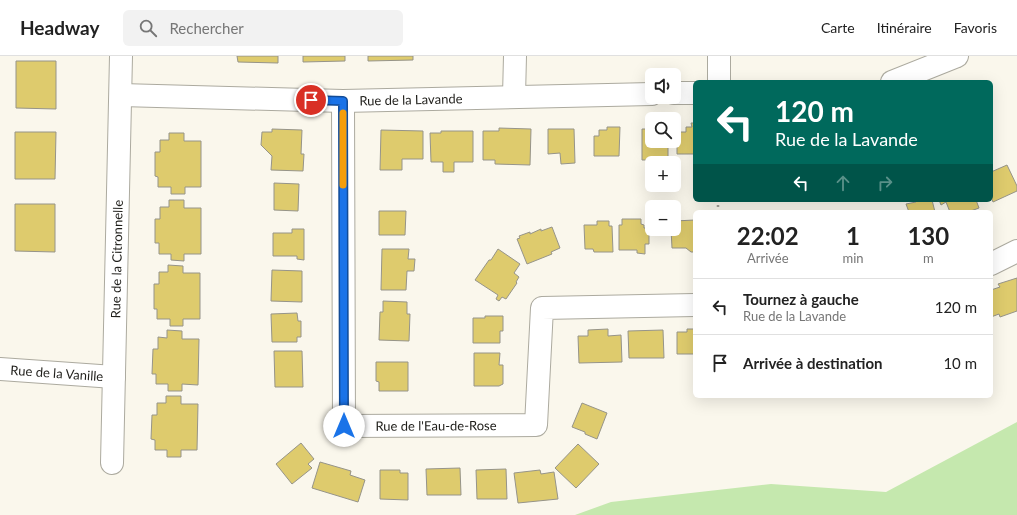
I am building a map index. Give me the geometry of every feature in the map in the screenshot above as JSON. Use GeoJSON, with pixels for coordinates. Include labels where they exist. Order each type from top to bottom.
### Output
{"type":"FeatureCollection","features":[{"type":"Feature","properties":{"kind":"street","name":"Rue de la Citronnelle"},"geometry":{"type":"LineString","coordinates":[[112,463],[121,56]]}},
{"type":"Feature","properties":{"kind":"street"},"geometry":{"type":"LineString","coordinates":[[514,96],[515,56]]}},
{"type":"Feature","properties":{"kind":"street"},"geometry":{"type":"LineString","coordinates":[[718,80],[719,56]]}},
{"type":"Feature","properties":{"kind":"street"},"geometry":{"type":"LineString","coordinates":[[897,80],[957,56]]}},
{"type":"Feature","properties":{"kind":"street"},"geometry":{"type":"LineString","coordinates":[[681,93],[693,93]]}},
{"type":"Feature","properties":{"kind":"street","name":"Rue de la Lavande"},"geometry":{"type":"LineString","coordinates":[[121,95],[343,101],[645,94]]}},
{"type":"Feature","properties":{"kind":"street","name":"Rue de l'Eau-de-Rose"},"geometry":{"type":"LineString","coordinates":[[343,101],[344,426],[536,424],[542,308],[693,305]]}},
{"type":"Feature","properties":{"kind":"street"},"geometry":{"type":"LineString","coordinates":[[993,263],[1017,252]]}},
{"type":"Feature","properties":{"kind":"street","name":"Rue de la Vanille"},"geometry":{"type":"LineString","coordinates":[[0,369],[114,377]]}},
{"type":"Feature","properties":{"kind":"green space"},"geometry":{"type":"Polygon","coordinates":[[[1017,422],[1017,515],[575,515],[611,502],[771,484],[886,492],[1017,422]]]}},
{"type":"Feature","properties":{"kind":"building"},"geometry":{"type":"Polygon","coordinates":[[[237,56],[278,56],[278,63],[238,62],[237,56]]]}},
{"type":"Feature","properties":{"kind":"building"},"geometry":{"type":"Polygon","coordinates":[[[303,56],[345,56],[345,61],[303,62],[303,56]]]}},
{"type":"Feature","properties":{"kind":"building"},"geometry":{"type":"Polygon","coordinates":[[[368,56],[413,56],[413,60],[368,61],[368,56]]]}},
{"type":"Feature","properties":{"kind":"building"},"geometry":{"type":"Polygon","coordinates":[[[16,61],[56,61],[56,109],[16,108],[16,61]]]}},
{"type":"Feature","properties":{"kind":"building"},"geometry":{"type":"Polygon","coordinates":[[[691,123],[693,123],[693,154],[677,154],[677,148],[681,148],[681,132],[686,132],[686,127],[692,127],[691,123]]]}},
{"type":"Feature","properties":{"kind":"building"},"geometry":{"type":"Polygon","coordinates":[[[607,127],[620,127],[619,156],[594,156],[594,136],[599,136],[599,130],[607,130],[607,127]]]}},
{"type":"Feature","properties":{"kind":"building"},"geometry":{"type":"Polygon","coordinates":[[[499,128],[531,129],[530,165],[495,164],[495,160],[483,160],[483,131],[499,131],[499,128]]]}},
{"type":"Feature","properties":{"kind":"building"},"geometry":{"type":"Polygon","coordinates":[[[272,129],[302,130],[301,154],[304,154],[303,171],[271,170],[272,156],[261,145],[262,132],[272,132],[272,129]]]}},
{"type":"Feature","properties":{"kind":"building"},"geometry":{"type":"Polygon","coordinates":[[[548,129],[574,129],[575,163],[561,164],[560,153],[548,154],[548,129]]]}},
{"type":"Feature","properties":{"kind":"building"},"geometry":{"type":"Polygon","coordinates":[[[642,129],[645,129],[645,148],[668,148],[668,156],[645,156],[645,160],[642,160],[642,129]]]}},
{"type":"Feature","properties":{"kind":"building"},"geometry":{"type":"Polygon","coordinates":[[[381,130],[423,131],[423,159],[402,159],[402,170],[380,170],[381,130]]]}},
{"type":"Feature","properties":{"kind":"building"},"geometry":{"type":"Polygon","coordinates":[[[441,131],[473,131],[473,162],[454,162],[454,172],[443,172],[443,162],[431,162],[430,133],[441,133],[441,131]]]}},
{"type":"Feature","properties":{"kind":"building"},"geometry":{"type":"Polygon","coordinates":[[[15,132],[56,132],[55,179],[15,179],[15,132]]]}},
{"type":"Feature","properties":{"kind":"building"},"geometry":{"type":"Polygon","coordinates":[[[169,133],[184,133],[184,141],[201,141],[201,187],[185,187],[185,194],[171,194],[171,187],[158,187],[158,177],[155,176],[155,152],[160,152],[160,140],[169,140],[169,133]]]}},
{"type":"Feature","properties":{"kind":"building"},"geometry":{"type":"Polygon","coordinates":[[[1007,165],[1017,186],[1017,191],[993,202],[993,171],[1007,165]]]}},
{"type":"Feature","properties":{"kind":"building"},"geometry":{"type":"Polygon","coordinates":[[[274,183],[299,184],[298,211],[274,210],[274,183]]]}},
{"type":"Feature","properties":{"kind":"building"},"geometry":{"type":"Polygon","coordinates":[[[169,200],[184,200],[184,208],[201,208],[201,254],[184,254],[184,261],[171,260],[171,254],[159,254],[159,243],[155,243],[155,219],[160,219],[160,207],[169,207],[169,200]]]}},
{"type":"Feature","properties":{"kind":"building"},"geometry":{"type":"Polygon","coordinates":[[[916,202],[932,202],[934,210],[908,210],[906,204],[916,202]]]}},
{"type":"Feature","properties":{"kind":"building"},"geometry":{"type":"Polygon","coordinates":[[[946,202],[977,202],[979,208],[974,210],[949,210],[946,202]]]}},
{"type":"Feature","properties":{"kind":"building"},"geometry":{"type":"Polygon","coordinates":[[[15,204],[55,204],[55,252],[15,251],[15,204]]]}},
{"type":"Feature","properties":{"kind":"building"},"geometry":{"type":"Polygon","coordinates":[[[379,211],[406,211],[405,235],[379,235],[379,211]]]}},
{"type":"Feature","properties":{"kind":"building"},"geometry":{"type":"Polygon","coordinates":[[[622,219],[641,219],[641,224],[644,225],[645,228],[645,236],[649,236],[649,244],[645,244],[645,254],[637,253],[637,250],[619,250],[619,225],[622,225],[622,219]]]}},
{"type":"Feature","properties":{"kind":"building"},"geometry":{"type":"Polygon","coordinates":[[[693,220],[693,252],[686,248],[672,248],[671,236],[681,236],[681,221],[693,220]]]}},
{"type":"Feature","properties":{"kind":"building"},"geometry":{"type":"Polygon","coordinates":[[[597,221],[609,221],[609,226],[612,226],[613,252],[594,252],[593,249],[585,249],[584,225],[597,225],[597,221]]]}},
{"type":"Feature","properties":{"kind":"building"},"geometry":{"type":"Polygon","coordinates":[[[552,227],[560,248],[551,252],[552,254],[527,264],[517,239],[520,238],[519,236],[552,227]]]}},
{"type":"Feature","properties":{"kind":"building"},"geometry":{"type":"Polygon","coordinates":[[[292,229],[304,229],[304,260],[297,259],[297,256],[273,256],[273,233],[292,233],[292,229]]]}},
{"type":"Feature","properties":{"kind":"building"},"geometry":{"type":"Polygon","coordinates":[[[382,249],[409,249],[408,259],[415,259],[414,271],[407,271],[406,290],[381,290],[382,249]]]}},
{"type":"Feature","properties":{"kind":"building"},"geometry":{"type":"Polygon","coordinates":[[[498,249],[520,264],[514,273],[519,277],[516,282],[517,283],[506,299],[502,297],[499,301],[496,299],[498,295],[475,280],[498,249]]]}},
{"type":"Feature","properties":{"kind":"building"},"geometry":{"type":"Polygon","coordinates":[[[168,265],[183,266],[183,273],[200,273],[200,319],[183,319],[183,326],[170,326],[170,319],[157,319],[157,309],[154,309],[154,284],[159,284],[159,272],[168,272],[168,265]]]}},
{"type":"Feature","properties":{"kind":"building"},"geometry":{"type":"Polygon","coordinates":[[[272,270],[302,271],[302,302],[271,301],[272,270]]]}},
{"type":"Feature","properties":{"kind":"building"},"geometry":{"type":"Polygon","coordinates":[[[1017,278],[1017,311],[1000,317],[999,314],[993,316],[993,289],[1000,287],[998,284],[1017,278]]]}},
{"type":"Feature","properties":{"kind":"building"},"geometry":{"type":"Polygon","coordinates":[[[383,301],[407,302],[407,314],[410,314],[409,341],[379,340],[380,312],[383,312],[383,301]]]}},
{"type":"Feature","properties":{"kind":"building"},"geometry":{"type":"Polygon","coordinates":[[[297,313],[298,321],[301,321],[301,337],[297,337],[297,342],[272,342],[271,314],[297,313]]]}},
{"type":"Feature","properties":{"kind":"building"},"geometry":{"type":"Polygon","coordinates":[[[485,316],[503,316],[503,331],[500,331],[500,343],[473,343],[473,318],[485,318],[485,316]]]}},
{"type":"Feature","properties":{"kind":"building"},"geometry":{"type":"Polygon","coordinates":[[[608,329],[608,336],[621,335],[622,362],[579,363],[578,336],[588,336],[588,330],[608,329]]]}},
{"type":"Feature","properties":{"kind":"building"},"geometry":{"type":"Polygon","coordinates":[[[687,329],[693,329],[693,354],[677,354],[677,332],[687,332],[687,329]]]}},
{"type":"Feature","properties":{"kind":"building"},"geometry":{"type":"Polygon","coordinates":[[[167,330],[182,331],[182,339],[199,339],[198,385],[182,384],[182,391],[168,391],[168,384],[156,384],[156,374],[152,374],[153,349],[158,349],[158,337],[167,338],[167,330]]]}},
{"type":"Feature","properties":{"kind":"building"},"geometry":{"type":"Polygon","coordinates":[[[663,330],[664,358],[629,358],[628,331],[663,330]]]}},
{"type":"Feature","properties":{"kind":"building"},"geometry":{"type":"Polygon","coordinates":[[[274,351],[302,351],[303,387],[275,387],[274,351]]]}},
{"type":"Feature","properties":{"kind":"building"},"geometry":{"type":"Polygon","coordinates":[[[474,353],[500,353],[499,365],[503,365],[503,384],[499,386],[474,386],[474,353]]]}},
{"type":"Feature","properties":{"kind":"building"},"geometry":{"type":"Polygon","coordinates":[[[376,362],[408,362],[408,391],[379,391],[379,382],[376,381],[376,362]]]}},
{"type":"Feature","properties":{"kind":"building"},"geometry":{"type":"Polygon","coordinates":[[[166,396],[181,396],[181,404],[198,404],[197,450],[181,450],[181,457],[167,457],[167,450],[155,450],[155,440],[151,439],[152,415],[157,415],[157,403],[166,403],[166,396]]]}},
{"type":"Feature","properties":{"kind":"building"},"geometry":{"type":"Polygon","coordinates":[[[582,403],[607,413],[597,439],[572,427],[582,403]]]}},
{"type":"Feature","properties":{"kind":"building"},"geometry":{"type":"Polygon","coordinates":[[[301,443],[314,459],[308,464],[312,468],[292,484],[276,464],[301,443]]]}},
{"type":"Feature","properties":{"kind":"building"},"geometry":{"type":"Polygon","coordinates":[[[578,444],[599,464],[576,488],[555,468],[578,444]]]}},
{"type":"Feature","properties":{"kind":"building"},"geometry":{"type":"Polygon","coordinates":[[[320,462],[351,471],[350,475],[365,480],[358,502],[312,488],[320,462]]]}},
{"type":"Feature","properties":{"kind":"building"},"geometry":{"type":"Polygon","coordinates":[[[460,468],[461,495],[427,495],[426,469],[460,468]]]}},
{"type":"Feature","properties":{"kind":"building"},"geometry":{"type":"Polygon","coordinates":[[[506,469],[507,499],[477,499],[476,470],[506,469]]]}},
{"type":"Feature","properties":{"kind":"building"},"geometry":{"type":"Polygon","coordinates":[[[380,470],[400,470],[400,473],[408,473],[408,500],[380,499],[380,470]]]}},
{"type":"Feature","properties":{"kind":"building"},"geometry":{"type":"Polygon","coordinates":[[[540,470],[541,474],[554,472],[558,499],[518,503],[514,473],[540,470]]]}},
{"type":"Feature","properties":{"kind":"slow traffic"},"geometry":{"type":"LineString","coordinates":[[343,113],[343,185]]}},
{"type":"Feature","properties":{"kind":"route"},"geometry":{"type":"LineString","coordinates":[[311,100],[343,101],[344,426]]}}]}
